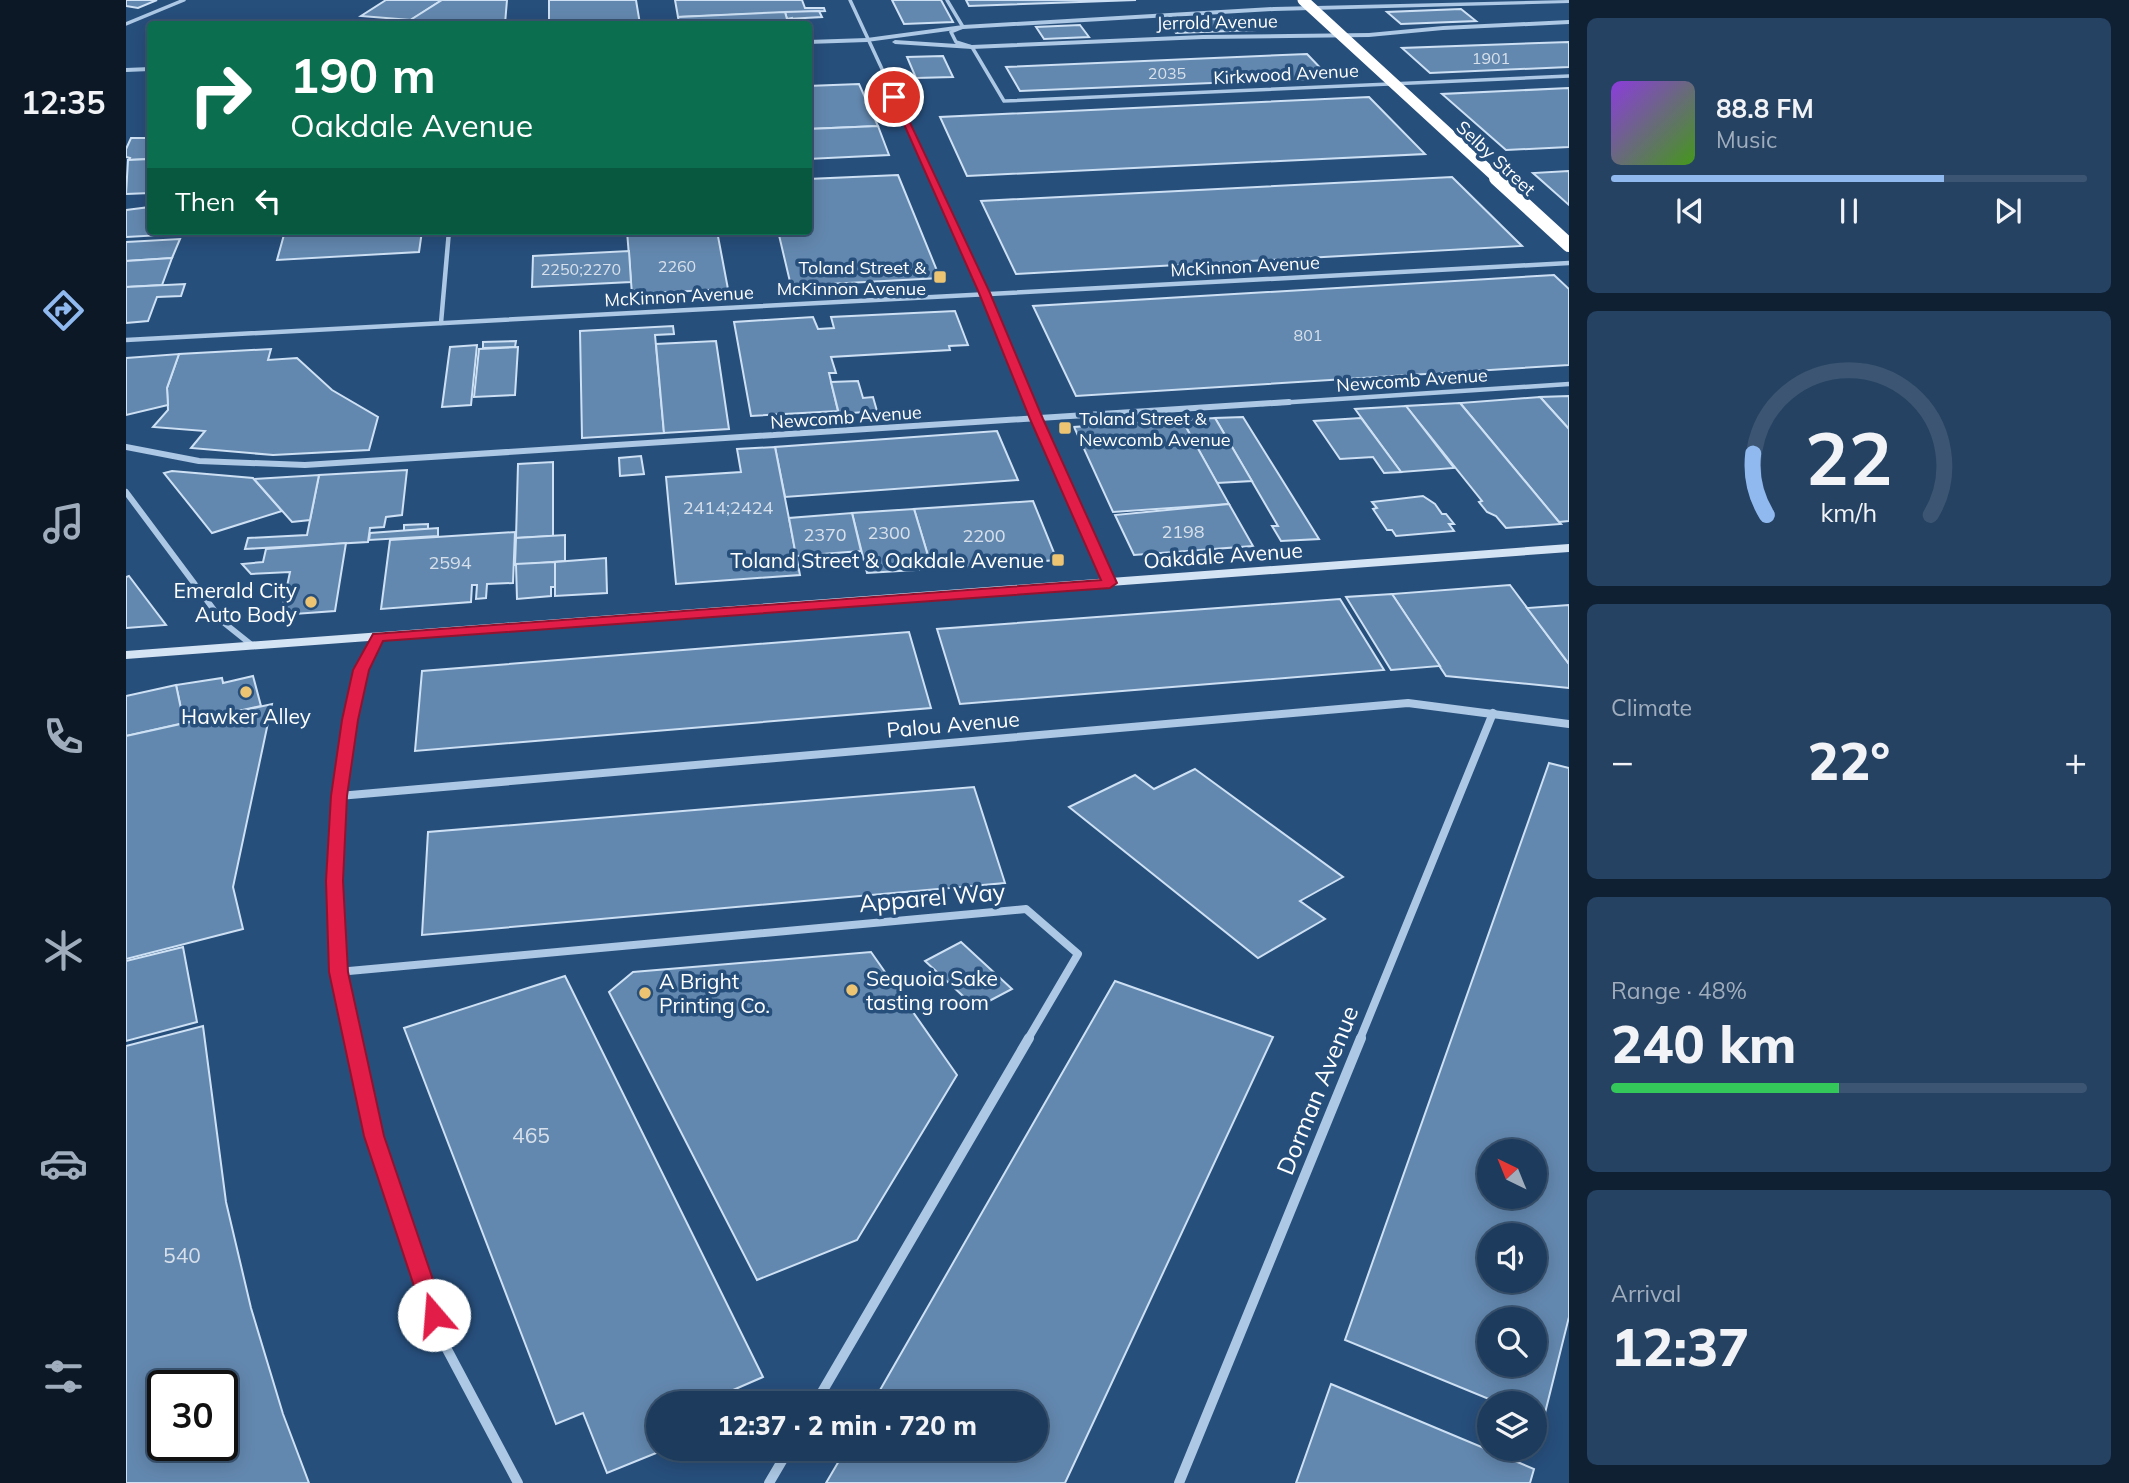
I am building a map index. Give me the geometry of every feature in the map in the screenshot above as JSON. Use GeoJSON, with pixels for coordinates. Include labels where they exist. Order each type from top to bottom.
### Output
{"type":"FeatureCollection","features":[{"type":"Feature","properties":{"kind":"highway"},"geometry":{"type":"LineString","coordinates":[[1324,0],[1371,54]]}},
{"type":"Feature","properties":{"kind":"highway"},"geometry":{"type":"LineString","coordinates":[[1307,2],[1371,54],[1569,235]]}},
{"type":"Feature","properties":{"kind":"highway"},"geometry":{"type":"LineString","coordinates":[[1307,2],[1569,246]]}},
{"type":"Feature","properties":{"kind":"main road","name":"Oakdale Avenue"},"geometry":{"type":"LineString","coordinates":[[126,655],[1569,548]]}},
{"type":"Feature","properties":{"kind":"street"},"geometry":{"type":"LineString","coordinates":[[126,24],[184,0]]}},
{"type":"Feature","properties":{"kind":"street"},"geometry":{"type":"LineString","coordinates":[[850,0],[985,293],[1037,419],[1110,583]]}},
{"type":"Feature","properties":{"kind":"street"},"geometry":{"type":"LineString","coordinates":[[947,0],[963,27],[951,32],[956,42],[972,47]]}},
{"type":"Feature","properties":{"kind":"street","name":"Jerrold Avenue"},"geometry":{"type":"LineString","coordinates":[[867,40],[963,27],[1307,2],[1569,1]]}},
{"type":"Feature","properties":{"kind":"street","name":"Jerrold Avenue"},"geometry":{"type":"LineString","coordinates":[[812,42],[867,40],[972,47],[1203,37],[1341,35],[1569,22]]}},
{"type":"Feature","properties":{"kind":"street"},"geometry":{"type":"LineString","coordinates":[[1331,26],[1386,75]]}},
{"type":"Feature","properties":{"kind":"street","name":"Kirkwood Avenue"},"geometry":{"type":"LineString","coordinates":[[972,47],[1004,101],[1569,76]]}},
{"type":"Feature","properties":{"kind":"street"},"geometry":{"type":"LineString","coordinates":[[126,70],[147,69]]}},
{"type":"Feature","properties":{"kind":"street","name":"Selby Street"},"geometry":{"type":"LineString","coordinates":[[1404,91],[1569,246]]}},
{"type":"Feature","properties":{"kind":"street"},"geometry":{"type":"LineString","coordinates":[[441,323],[449,235]]}},
{"type":"Feature","properties":{"kind":"street","name":"McKinnon Avenue"},"geometry":{"type":"LineString","coordinates":[[126,340],[1569,263]]}},
{"type":"Feature","properties":{"kind":"street","name":"Newcomb Avenue"},"geometry":{"type":"LineString","coordinates":[[126,447],[199,461],[306,465],[1569,384]]}},
{"type":"Feature","properties":{"kind":"street"},"geometry":{"type":"LineString","coordinates":[[126,492],[223,622],[253,646]]}},
{"type":"Feature","properties":{"kind":"street"},"geometry":{"type":"LineString","coordinates":[[378,637],[361,670],[350,720],[339,796],[334,881],[338,972],[374,1136],[441,1338],[518,1483]]}},
{"type":"Feature","properties":{"kind":"street","name":"Palou Avenue"},"geometry":{"type":"LineString","coordinates":[[339,796],[1408,703],[1569,724]]}},
{"type":"Feature","properties":{"kind":"street","name":"Dorman Avenue"},"geometry":{"type":"LineString","coordinates":[[1180,1483],[1493,713]]}},
{"type":"Feature","properties":{"kind":"street","name":"Apparel Way"},"geometry":{"type":"LineString","coordinates":[[338,972],[1026,909],[1078,954],[823,1391]]}},
{"type":"Feature","properties":{"kind":"street"},"geometry":{"type":"LineString","coordinates":[[769,1483],[782,1461]]}},
{"type":"Feature","properties":{"kind":"building"},"geometry":{"type":"Polygon","coordinates":[[[126,0],[157,0],[138,8],[126,6],[126,0]]]}},
{"type":"Feature","properties":{"kind":"building"},"geometry":{"type":"Polygon","coordinates":[[[386,0],[442,0],[411,20],[361,16],[386,0]]]}},
{"type":"Feature","properties":{"kind":"building"},"geometry":{"type":"Polygon","coordinates":[[[442,0],[507,0],[505,21],[409,21],[442,0]]]}},
{"type":"Feature","properties":{"kind":"building"},"geometry":{"type":"Polygon","coordinates":[[[549,0],[636,0],[640,21],[549,21],[549,0]]]}},
{"type":"Feature","properties":{"kind":"building"},"geometry":{"type":"Polygon","coordinates":[[[675,0],[802,0],[805,8],[824,8],[825,11],[678,17],[675,0]]]}},
{"type":"Feature","properties":{"kind":"building"},"geometry":{"type":"Polygon","coordinates":[[[892,0],[941,0],[953,22],[904,24],[892,0]]]}},
{"type":"Feature","properties":{"kind":"building"},"geometry":{"type":"Polygon","coordinates":[[[966,0],[1136,0],[969,6],[966,0]]]}},
{"type":"Feature","properties":{"kind":"building"},"geometry":{"type":"Polygon","coordinates":[[[1461,9],[1476,21],[1401,24],[1387,12],[1461,9]]]}},
{"type":"Feature","properties":{"kind":"building"},"geometry":{"type":"Polygon","coordinates":[[[819,11],[822,17],[787,19],[785,12],[819,11]]]}},
{"type":"Feature","properties":{"kind":"building"},"geometry":{"type":"Polygon","coordinates":[[[785,12],[787,19],[792,18],[793,21],[679,21],[678,17],[785,12]]]}},
{"type":"Feature","properties":{"kind":"building"},"geometry":{"type":"Polygon","coordinates":[[[1244,18],[1255,30],[1176,33],[1166,21],[1244,18]]]}},
{"type":"Feature","properties":{"kind":"building"},"geometry":{"type":"Polygon","coordinates":[[[1080,25],[1089,37],[1044,39],[1036,27],[1080,25]]]}},
{"type":"Feature","properties":{"kind":"building"},"geometry":{"type":"Polygon","coordinates":[[[1569,42],[1569,67],[1430,73],[1402,48],[1569,42]]]}},
{"type":"Feature","properties":{"kind":"building"},"geometry":{"type":"Polygon","coordinates":[[[1307,54],[1330,78],[1020,91],[1006,67],[1307,54]]]}},
{"type":"Feature","properties":{"kind":"building"},"geometry":{"type":"Polygon","coordinates":[[[943,56],[953,77],[916,78],[907,57],[943,56]]]}},
{"type":"Feature","properties":{"kind":"building"},"geometry":{"type":"Polygon","coordinates":[[[859,84],[878,126],[812,129],[812,86],[859,84]]]}},
{"type":"Feature","properties":{"kind":"building"},"geometry":{"type":"Polygon","coordinates":[[[1569,88],[1569,147],[1506,150],[1442,94],[1569,88]]]}},
{"type":"Feature","properties":{"kind":"building"},"geometry":{"type":"Polygon","coordinates":[[[1369,97],[1425,154],[967,176],[940,117],[1369,97]]]}},
{"type":"Feature","properties":{"kind":"building"},"geometry":{"type":"Polygon","coordinates":[[[878,126],[889,155],[812,159],[812,129],[878,126]]]}},
{"type":"Feature","properties":{"kind":"building"},"geometry":{"type":"Polygon","coordinates":[[[131,138],[147,138],[147,159],[129,160],[130,158],[126,157],[131,138]]]}},
{"type":"Feature","properties":{"kind":"building"},"geometry":{"type":"Polygon","coordinates":[[[147,159],[147,193],[126,194],[128,160],[147,159]]]}},
{"type":"Feature","properties":{"kind":"building"},"geometry":{"type":"Polygon","coordinates":[[[1569,171],[1569,205],[1533,173],[1569,171]]]}},
{"type":"Feature","properties":{"kind":"building"},"geometry":{"type":"Polygon","coordinates":[[[898,175],[940,278],[791,286],[779,235],[812,235],[812,179],[898,175]]]}},
{"type":"Feature","properties":{"kind":"building"},"geometry":{"type":"Polygon","coordinates":[[[1452,177],[1522,246],[1016,274],[981,201],[1452,177]]]}},
{"type":"Feature","properties":{"kind":"building"},"geometry":{"type":"Polygon","coordinates":[[[147,207],[147,235],[163,235],[126,237],[126,210],[147,207]]]}},
{"type":"Feature","properties":{"kind":"building"},"geometry":{"type":"Polygon","coordinates":[[[284,235],[421,235],[419,252],[277,260],[284,235]]]}},
{"type":"Feature","properties":{"kind":"building"},"geometry":{"type":"Polygon","coordinates":[[[627,235],[718,235],[728,289],[632,294],[627,235]]]}},
{"type":"Feature","properties":{"kind":"building"},"geometry":{"type":"Polygon","coordinates":[[[180,239],[172,258],[126,261],[126,242],[180,239]]]}},
{"type":"Feature","properties":{"kind":"building"},"geometry":{"type":"Polygon","coordinates":[[[629,251],[631,282],[532,287],[533,256],[629,251]]]}},
{"type":"Feature","properties":{"kind":"building"},"geometry":{"type":"Polygon","coordinates":[[[172,258],[162,285],[126,287],[126,261],[172,258]]]}},
{"type":"Feature","properties":{"kind":"building"},"geometry":{"type":"Polygon","coordinates":[[[1554,275],[1569,289],[1569,365],[1076,396],[1033,306],[1554,275]]]}},
{"type":"Feature","properties":{"kind":"building"},"geometry":{"type":"Polygon","coordinates":[[[185,284],[181,296],[157,297],[148,321],[126,323],[126,287],[185,284]]]}},
{"type":"Feature","properties":{"kind":"building"},"geometry":{"type":"Polygon","coordinates":[[[955,311],[968,345],[949,346],[950,350],[831,357],[836,373],[829,373],[838,411],[751,416],[734,322],[813,317],[818,329],[834,328],[831,317],[955,311]]]}},
{"type":"Feature","properties":{"kind":"building"},"geometry":{"type":"Polygon","coordinates":[[[673,326],[674,334],[655,335],[664,433],[582,438],[580,331],[673,326]]]}},
{"type":"Feature","properties":{"kind":"building"},"geometry":{"type":"Polygon","coordinates":[[[516,341],[515,347],[483,348],[483,342],[516,341]]]}},
{"type":"Feature","properties":{"kind":"building"},"geometry":{"type":"Polygon","coordinates":[[[716,341],[729,429],[664,433],[656,344],[716,341]]]}},
{"type":"Feature","properties":{"kind":"building"},"geometry":{"type":"Polygon","coordinates":[[[477,345],[471,405],[442,407],[450,347],[477,345]]]}},
{"type":"Feature","properties":{"kind":"building"},"geometry":{"type":"Polygon","coordinates":[[[518,347],[515,395],[474,397],[479,349],[518,347]]]}},
{"type":"Feature","properties":{"kind":"building"},"geometry":{"type":"Polygon","coordinates":[[[271,349],[268,360],[297,358],[332,390],[378,417],[369,450],[273,455],[191,448],[205,431],[153,427],[168,410],[167,388],[179,354],[271,349]]]}},
{"type":"Feature","properties":{"kind":"building"},"geometry":{"type":"Polygon","coordinates":[[[179,354],[167,388],[168,405],[126,415],[126,358],[179,354]]]}},
{"type":"Feature","properties":{"kind":"building"},"geometry":{"type":"Polygon","coordinates":[[[858,381],[863,398],[873,397],[877,411],[839,414],[831,382],[858,381]]]}},
{"type":"Feature","properties":{"kind":"building"},"geometry":{"type":"Polygon","coordinates":[[[1569,396],[1569,429],[1540,397],[1569,396]]]}},
{"type":"Feature","properties":{"kind":"building"},"geometry":{"type":"Polygon","coordinates":[[[1540,397],[1569,429],[1569,521],[1559,522],[1460,403],[1540,397]]]}},
{"type":"Feature","properties":{"kind":"building"},"geometry":{"type":"Polygon","coordinates":[[[1460,403],[1561,524],[1506,528],[1496,516],[1487,512],[1479,502],[1482,501],[1406,406],[1460,403]]]}},
{"type":"Feature","properties":{"kind":"building"},"geometry":{"type":"Polygon","coordinates":[[[1406,406],[1454,468],[1401,472],[1355,409],[1406,406]]]}},
{"type":"Feature","properties":{"kind":"building"},"geometry":{"type":"Polygon","coordinates":[[[1243,417],[1319,539],[1281,541],[1272,526],[1278,526],[1215,418],[1243,417]]]}},
{"type":"Feature","properties":{"kind":"building"},"geometry":{"type":"Polygon","coordinates":[[[1215,418],[1252,481],[1217,483],[1182,420],[1215,418]]]}},
{"type":"Feature","properties":{"kind":"building"},"geometry":{"type":"Polygon","coordinates":[[[1361,418],[1401,472],[1384,473],[1373,457],[1340,459],[1314,421],[1361,418]]]}},
{"type":"Feature","properties":{"kind":"building"},"geometry":{"type":"Polygon","coordinates":[[[1182,420],[1229,504],[1113,512],[1074,427],[1182,420]]]}},
{"type":"Feature","properties":{"kind":"building"},"geometry":{"type":"Polygon","coordinates":[[[997,431],[1018,480],[785,497],[775,447],[997,431]]]}},
{"type":"Feature","properties":{"kind":"building"},"geometry":{"type":"Polygon","coordinates":[[[775,447],[800,575],[676,584],[666,477],[741,472],[737,449],[775,447]]]}},
{"type":"Feature","properties":{"kind":"building"},"geometry":{"type":"Polygon","coordinates":[[[641,456],[644,474],[620,476],[619,458],[641,456]]]}},
{"type":"Feature","properties":{"kind":"building"},"geometry":{"type":"Polygon","coordinates":[[[553,462],[553,536],[516,538],[518,464],[553,462]]]}},
{"type":"Feature","properties":{"kind":"building"},"geometry":{"type":"Polygon","coordinates":[[[407,470],[402,515],[386,517],[384,527],[370,528],[368,542],[245,549],[248,538],[307,535],[319,475],[407,470]]]}},
{"type":"Feature","properties":{"kind":"building"},"geometry":{"type":"Polygon","coordinates":[[[172,471],[253,478],[282,511],[212,533],[164,473],[172,471]]]}},
{"type":"Feature","properties":{"kind":"building"},"geometry":{"type":"Polygon","coordinates":[[[319,475],[310,520],[292,522],[254,479],[319,475]]]}},
{"type":"Feature","properties":{"kind":"building"},"geometry":{"type":"Polygon","coordinates":[[[1423,496],[1435,504],[1442,514],[1446,514],[1454,524],[1449,524],[1454,531],[1396,536],[1392,530],[1387,530],[1373,509],[1377,508],[1372,502],[1423,496]]]}},
{"type":"Feature","properties":{"kind":"building"},"geometry":{"type":"Polygon","coordinates":[[[1033,501],[1057,560],[932,569],[914,509],[1033,501]]]}},
{"type":"Feature","properties":{"kind":"building"},"geometry":{"type":"Polygon","coordinates":[[[1229,504],[1253,546],[1134,555],[1115,515],[1229,504]]]}},
{"type":"Feature","properties":{"kind":"building"},"geometry":{"type":"Polygon","coordinates":[[[914,509],[932,569],[867,573],[852,513],[914,509]]]}},
{"type":"Feature","properties":{"kind":"building"},"geometry":{"type":"Polygon","coordinates":[[[852,513],[861,551],[796,556],[789,518],[852,513]]]}},
{"type":"Feature","properties":{"kind":"building"},"geometry":{"type":"Polygon","coordinates":[[[428,524],[428,529],[404,531],[404,525],[428,524]]]}},
{"type":"Feature","properties":{"kind":"building"},"geometry":{"type":"Polygon","coordinates":[[[438,528],[438,536],[369,540],[370,533],[438,528]]]}},
{"type":"Feature","properties":{"kind":"building"},"geometry":{"type":"Polygon","coordinates":[[[515,532],[513,583],[487,584],[486,598],[476,599],[477,585],[472,585],[471,602],[381,609],[390,540],[515,532]]]}},
{"type":"Feature","properties":{"kind":"building"},"geometry":{"type":"Polygon","coordinates":[[[565,535],[565,561],[515,565],[516,538],[565,535]]]}},
{"type":"Feature","properties":{"kind":"building"},"geometry":{"type":"Polygon","coordinates":[[[346,543],[335,611],[281,615],[290,572],[251,574],[242,564],[263,562],[266,549],[346,543]]]}},
{"type":"Feature","properties":{"kind":"building"},"geometry":{"type":"Polygon","coordinates":[[[606,558],[607,593],[555,596],[555,562],[606,558]]]}},
{"type":"Feature","properties":{"kind":"building"},"geometry":{"type":"Polygon","coordinates":[[[555,562],[555,587],[551,587],[551,596],[517,599],[516,564],[555,562]]]}},
{"type":"Feature","properties":{"kind":"building"},"geometry":{"type":"Polygon","coordinates":[[[129,576],[166,625],[126,628],[126,577],[129,576]]]}},
{"type":"Feature","properties":{"kind":"building"},"geometry":{"type":"Polygon","coordinates":[[[1510,585],[1569,664],[1569,688],[1446,676],[1392,594],[1510,585]]]}},
{"type":"Feature","properties":{"kind":"building"},"geometry":{"type":"Polygon","coordinates":[[[1392,594],[1440,666],[1391,670],[1346,597],[1392,594]]]}},
{"type":"Feature","properties":{"kind":"building"},"geometry":{"type":"Polygon","coordinates":[[[1340,599],[1384,670],[960,704],[937,629],[1340,599]]]}},
{"type":"Feature","properties":{"kind":"building"},"geometry":{"type":"Polygon","coordinates":[[[1569,605],[1569,664],[1527,608],[1569,605]]]}},
{"type":"Feature","properties":{"kind":"building"},"geometry":{"type":"Polygon","coordinates":[[[909,632],[931,708],[415,751],[422,671],[909,632]]]}},
{"type":"Feature","properties":{"kind":"building"},"geometry":{"type":"Polygon","coordinates":[[[253,676],[261,706],[184,723],[176,685],[222,678],[223,683],[253,676]]]}},
{"type":"Feature","properties":{"kind":"building"},"geometry":{"type":"Polygon","coordinates":[[[176,685],[184,723],[126,736],[126,696],[176,685]]]}},
{"type":"Feature","properties":{"kind":"building"},"geometry":{"type":"Polygon","coordinates":[[[272,704],[233,887],[243,929],[126,959],[126,736],[272,704]]]}},
{"type":"Feature","properties":{"kind":"building"},"geometry":{"type":"Polygon","coordinates":[[[1549,763],[1569,768],[1569,1317],[1547,1405],[1547,1391],[1477,1391],[1477,1394],[1345,1340],[1549,763]]]}},
{"type":"Feature","properties":{"kind":"building"},"geometry":{"type":"Polygon","coordinates":[[[1195,769],[1343,877],[1300,901],[1325,919],[1258,958],[1069,807],[1135,775],[1154,789],[1195,769]]]}},
{"type":"Feature","properties":{"kind":"building"},"geometry":{"type":"Polygon","coordinates":[[[974,787],[1005,883],[422,935],[428,832],[974,787]]]}},
{"type":"Feature","properties":{"kind":"building"},"geometry":{"type":"Polygon","coordinates":[[[961,942],[1012,989],[976,1008],[925,961],[961,942]]]}},
{"type":"Feature","properties":{"kind":"building"},"geometry":{"type":"Polygon","coordinates":[[[183,947],[197,1022],[126,1041],[126,961],[183,947]]]}},
{"type":"Feature","properties":{"kind":"building"},"geometry":{"type":"Polygon","coordinates":[[[871,952],[957,1075],[857,1240],[757,1280],[609,992],[633,972],[871,952]]]}},
{"type":"Feature","properties":{"kind":"building"},"geometry":{"type":"Polygon","coordinates":[[[565,976],[763,1377],[731,1391],[646,1391],[646,1457],[607,1473],[583,1413],[556,1424],[404,1028],[565,976]]]}},
{"type":"Feature","properties":{"kind":"building"},"geometry":{"type":"Polygon","coordinates":[[[1115,981],[1273,1037],[1065,1483],[826,1483],[839,1461],[1048,1461],[1048,1391],[879,1391],[1115,981]]]}},
{"type":"Feature","properties":{"kind":"building"},"geometry":{"type":"Polygon","coordinates":[[[203,1026],[226,1202],[251,1308],[283,1414],[309,1483],[126,1483],[126,1046],[203,1026]]]}},
{"type":"Feature","properties":{"kind":"building"},"geometry":{"type":"Polygon","coordinates":[[[1331,1384],[1477,1445],[1477,1461],[1515,1461],[1534,1469],[1530,1483],[1296,1483],[1331,1384]]]}},
{"type":"Feature","properties":{"kind":"place","name":"Toland Street & McKinnon Avenue"},"geometry":{"type":"Point","coordinates":[940,277]}},
{"type":"Feature","properties":{"kind":"place","name":"Toland Street & Newcomb Avenue"},"geometry":{"type":"Point","coordinates":[1065,428]}},
{"type":"Feature","properties":{"kind":"place","name":"Toland Street & Oakdale Avenue"},"geometry":{"type":"Point","coordinates":[1058,560]}},
{"type":"Feature","properties":{"kind":"place","name":"Emerald City Auto Body"},"geometry":{"type":"Point","coordinates":[311,602]}},
{"type":"Feature","properties":{"kind":"place","name":"Hawker Alley"},"geometry":{"type":"Point","coordinates":[246,692]}},
{"type":"Feature","properties":{"kind":"place","name":"Sequoia Sake tasting room"},"geometry":{"type":"Point","coordinates":[852,990]}},
{"type":"Feature","properties":{"kind":"place","name":"A Bright Printing Co."},"geometry":{"type":"Point","coordinates":[645,993]}},
{"type":"Feature","properties":{"kind":"route"},"geometry":{"type":"LineString","coordinates":[[434,1315],[374,1136],[338,972],[334,881],[339,796],[350,720],[361,670],[378,637],[1110,583],[1037,419],[985,293],[894,97]]}}]}
